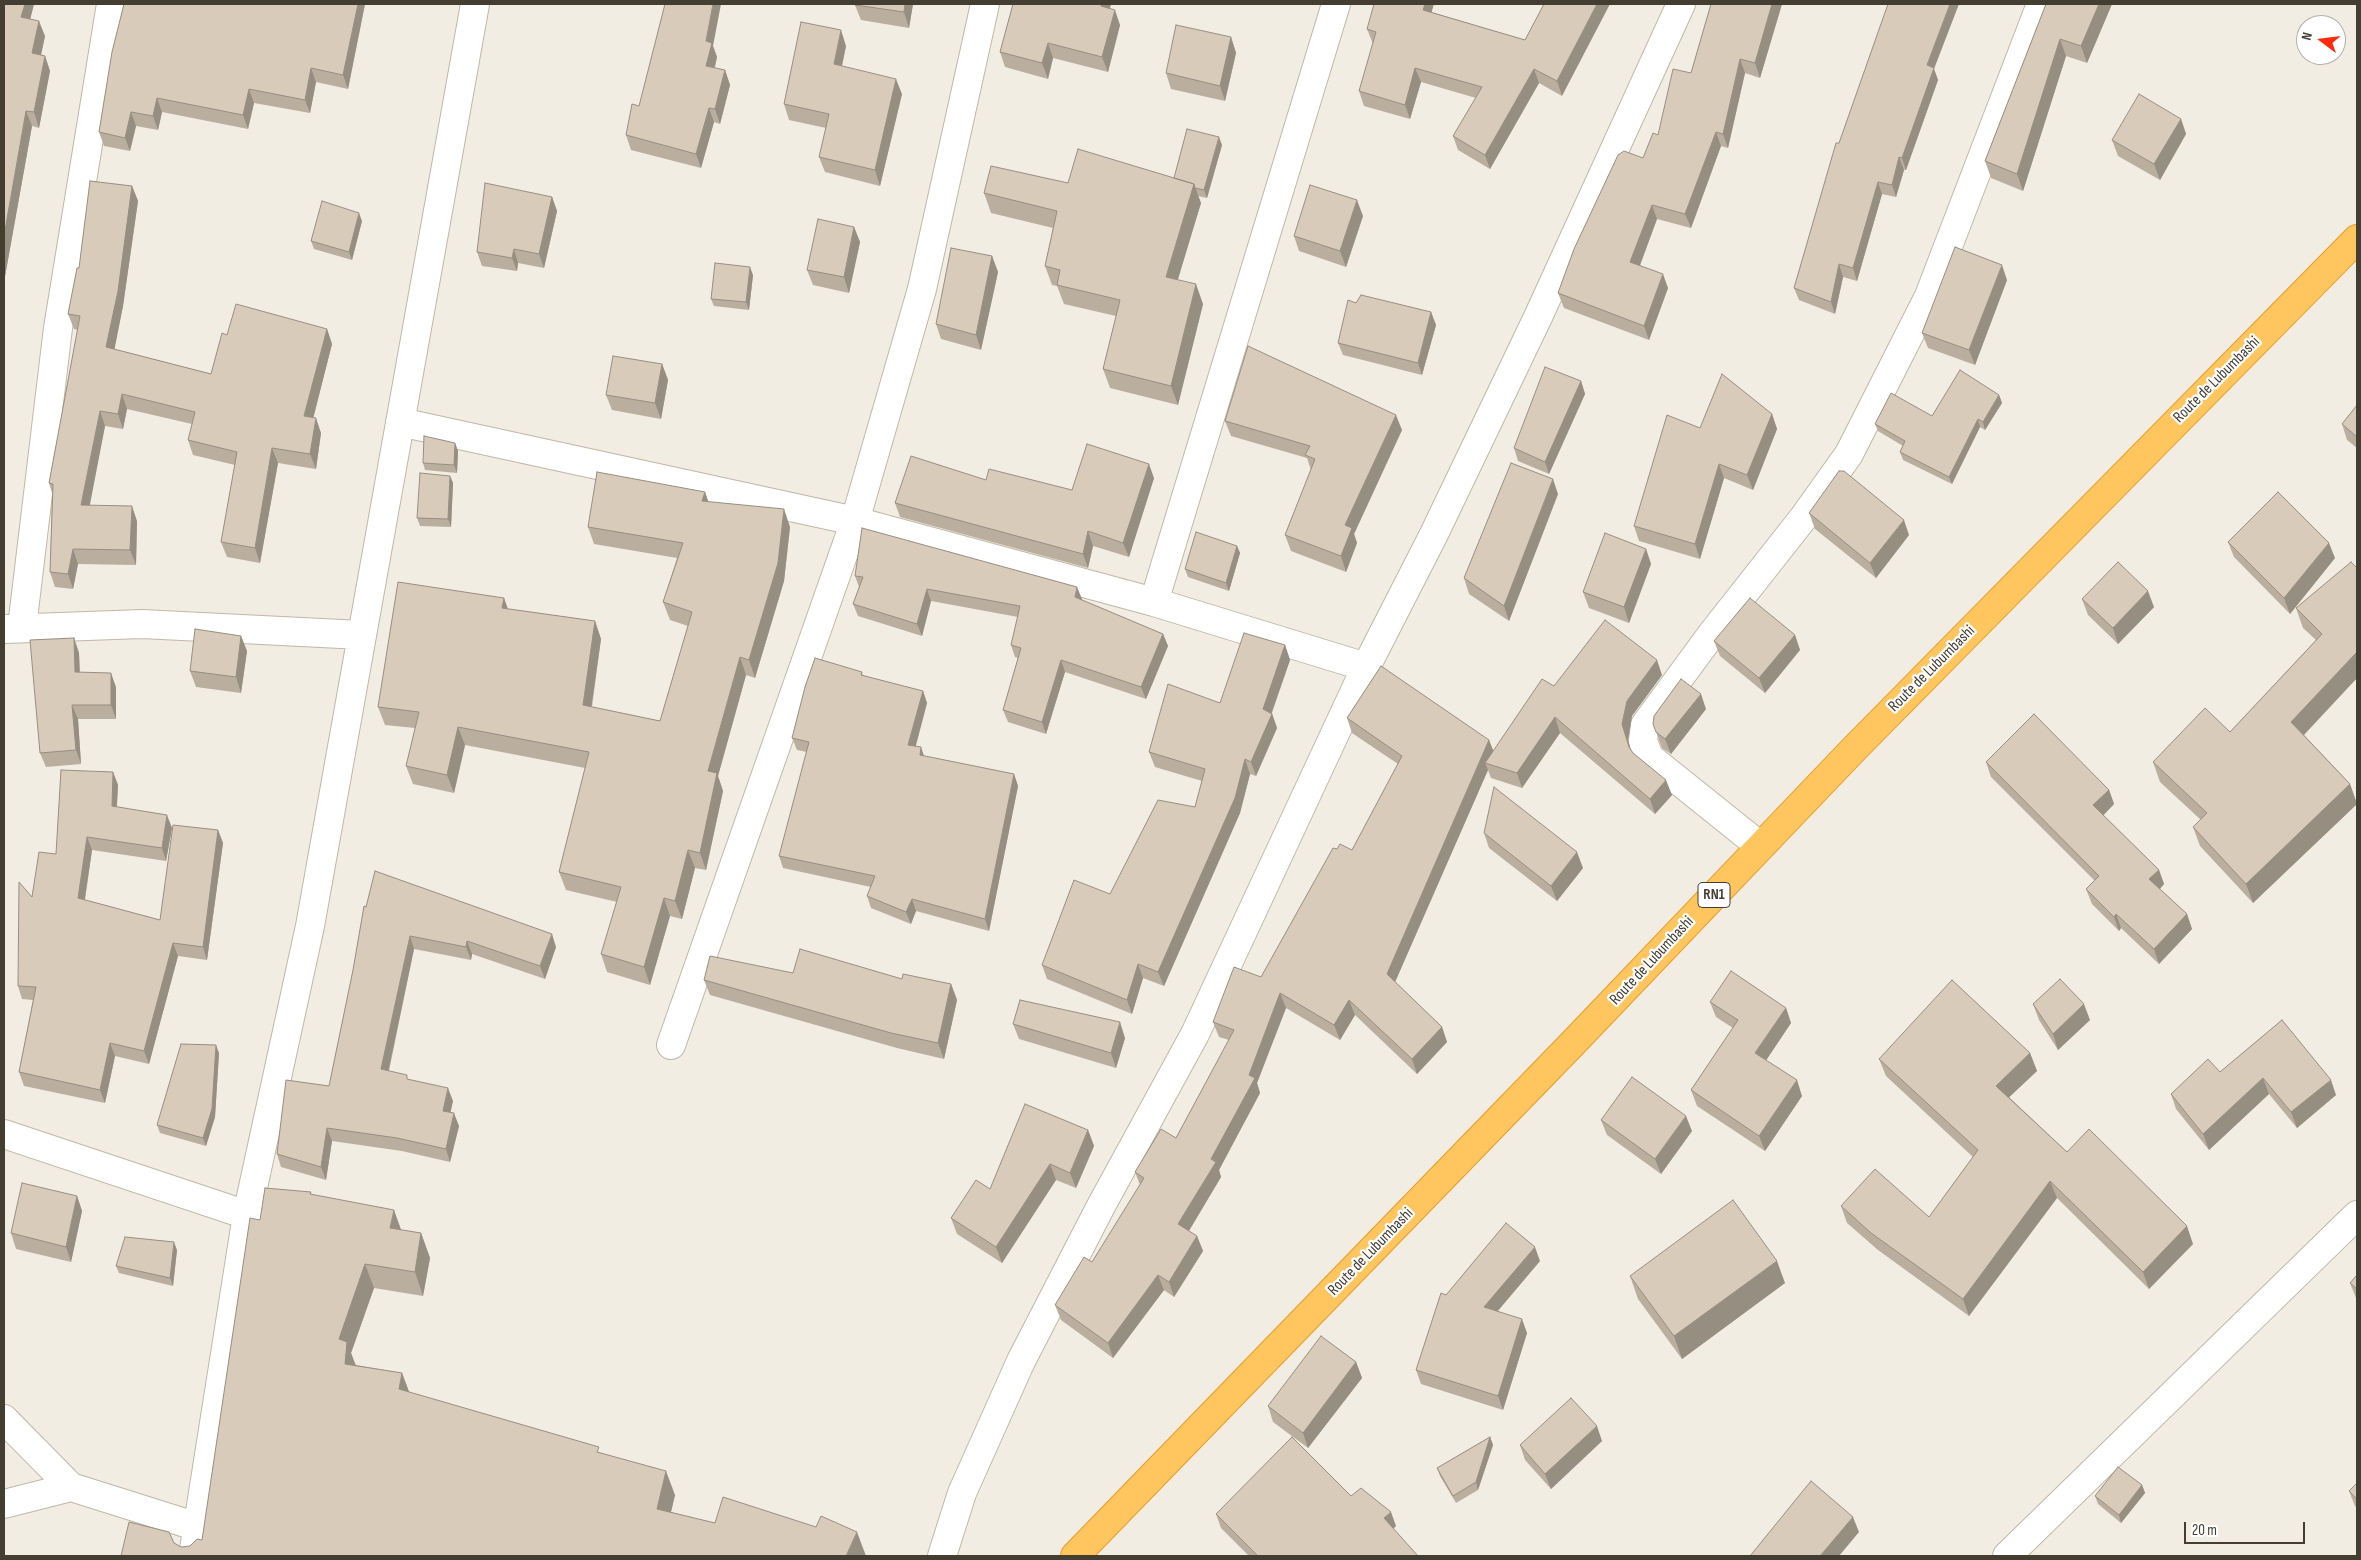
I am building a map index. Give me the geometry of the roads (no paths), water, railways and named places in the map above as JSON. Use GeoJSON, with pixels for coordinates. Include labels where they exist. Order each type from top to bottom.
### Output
{"type":"FeatureCollection","features":[{"type":"Feature","properties":{"kind":"highway","name":"Route de Lubumbashi"},"geometry":{"type":"LineString","coordinates":[[1075,1556],[1574,1042],[1881,720],[2357,239]]}},
{"type":"Feature","properties":{"kind":"street"},"geometry":{"type":"LineString","coordinates":[[111,4],[58,328],[13,628],[142,624],[360,635]]}},
{"type":"Feature","properties":{"kind":"street"},"geometry":{"type":"LineString","coordinates":[[193,1556],[247,1215],[310,926],[360,635],[475,4]]}},
{"type":"Feature","properties":{"kind":"street"},"geometry":{"type":"LineString","coordinates":[[671,1045],[855,521],[922,289],[985,4]]}},
{"type":"Feature","properties":{"kind":"street"},"geometry":{"type":"LineString","coordinates":[[1154,602],[1336,4]]}},
{"type":"Feature","properties":{"kind":"street"},"geometry":{"type":"LineString","coordinates":[[942,1556],[962,1494],[1021,1361],[1101,1206],[1194,1034],[1366,667],[1434,534],[1534,325],[1681,4]]}},
{"type":"Feature","properties":{"kind":"street"},"geometry":{"type":"LineString","coordinates":[[1760,846],[1649,757],[1642,741],[1646,725],[1711,634],[1804,517],[1850,454],[1929,296],[2041,4]]}},
{"type":"Feature","properties":{"kind":"street"},"geometry":{"type":"LineString","coordinates":[[400,422],[855,521],[1154,602],[1366,667]]}},
{"type":"Feature","properties":{"kind":"street"},"geometry":{"type":"LineString","coordinates":[[4,1134],[247,1215]]}},
{"type":"Feature","properties":{"kind":"street"},"geometry":{"type":"LineString","coordinates":[[2007,1556],[2357,1215]]}},
{"type":"Feature","properties":{"kind":"street"},"geometry":{"type":"LineString","coordinates":[[4,1419],[72,1486],[198,1527]]}},
{"type":"Feature","properties":{"kind":"street"},"geometry":{"type":"LineString","coordinates":[[4,1504],[72,1486]]}}]}
